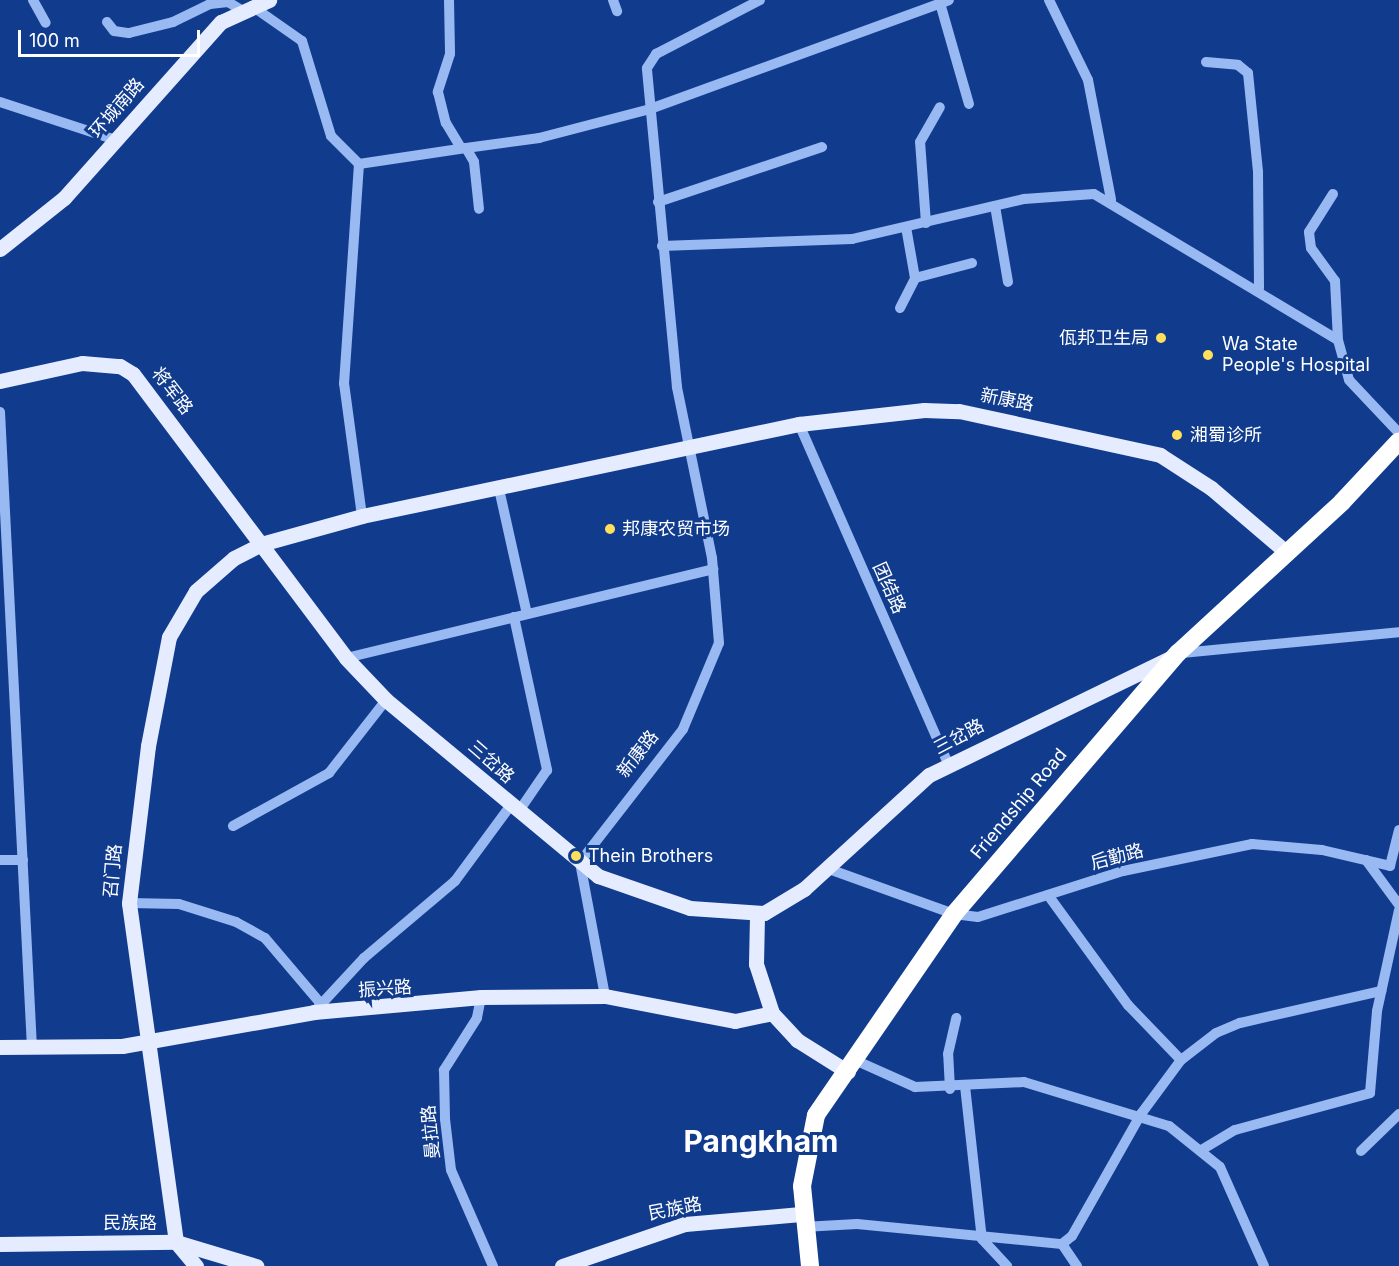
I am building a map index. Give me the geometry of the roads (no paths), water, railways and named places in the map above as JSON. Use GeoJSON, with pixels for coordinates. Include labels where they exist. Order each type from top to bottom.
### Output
{"type":"FeatureCollection","features":[{"type":"Feature","properties":{"kind":"highway","name":"Friendship Road"},"geometry":{"type":"LineString","coordinates":[[810,1266],[802,1220],[810,1133],[822,1102],[853,1066],[954,914],[1179,653],[1287,553],[1399,441]]}},
{"type":"Feature","properties":{"kind":"main road","name":"环城南路"},"geometry":{"type":"LineString","coordinates":[[0,249],[56,205],[221,22],[269,0]]}},
{"type":"Feature","properties":{"kind":"main road","name":"将军路"},"geometry":{"type":"LineString","coordinates":[[0,381],[82,363],[120,366],[134,374],[261,544]]}},
{"type":"Feature","properties":{"kind":"main road","name":"新康路"},"geometry":{"type":"LineString","coordinates":[[261,544],[362,516],[686,450],[799,424],[876,412],[959,411],[1108,440],[1160,455],[1211,488],[1287,553]]}},
{"type":"Feature","properties":{"kind":"main road","name":"三岔路"},"geometry":{"type":"LineString","coordinates":[[261,544],[346,658],[386,700],[580,862],[620,887],[690,908],[757,916],[804,889],[909,789],[948,764],[1179,653]]}},
{"type":"Feature","properties":{"kind":"main road","name":"召门路"},"geometry":{"type":"LineString","coordinates":[[176,1242],[145,1043],[129,903],[148,746],[170,637],[206,580],[261,544]]}},
{"type":"Feature","properties":{"kind":"main road"},"geometry":{"type":"LineString","coordinates":[[757,916],[756,964],[772,1013],[797,1040],[853,1066]]}},
{"type":"Feature","properties":{"kind":"main road","name":"振兴路"},"geometry":{"type":"LineString","coordinates":[[0,1047],[145,1043],[317,1008],[481,997],[605,996],[735,1021],[772,1013]]}},
{"type":"Feature","properties":{"kind":"main road","name":"民族路"},"geometry":{"type":"LineString","coordinates":[[562,1266],[685,1224],[802,1220]]}},
{"type":"Feature","properties":{"kind":"main road"},"geometry":{"type":"LineString","coordinates":[[176,1242],[196,1266]]}},
{"type":"Feature","properties":{"kind":"main road","name":"民族路"},"geometry":{"type":"LineString","coordinates":[[0,1244],[176,1242],[256,1266]]}},
{"type":"Feature","properties":{"kind":"street"},"geometry":{"type":"LineString","coordinates":[[33,0],[46,23]]}},
{"type":"Feature","properties":{"kind":"street"},"geometry":{"type":"LineString","coordinates":[[449,0],[450,54],[438,92],[463,147],[474,162],[479,209]]}},
{"type":"Feature","properties":{"kind":"street","name":"新康路"},"geometry":{"type":"LineString","coordinates":[[580,862],[695,706],[719,643],[713,569],[686,450],[662,246],[647,68],[656,54],[760,0]]}},
{"type":"Feature","properties":{"kind":"street"},"geometry":{"type":"LineString","coordinates":[[1049,0],[1088,80],[1111,200]]}},
{"type":"Feature","properties":{"kind":"street"},"geometry":{"type":"LineString","coordinates":[[107,22],[114,31],[129,33],[173,22],[210,4],[228,2],[248,9],[302,41],[331,136],[359,164],[344,382],[362,516]]}},
{"type":"Feature","properties":{"kind":"street"},"geometry":{"type":"LineString","coordinates":[[359,164],[463,147],[539,138],[650,109],[944,2],[969,104]]}},
{"type":"Feature","properties":{"kind":"street"},"geometry":{"type":"LineString","coordinates":[[1206,62],[1238,65],[1248,73],[1258,172],[1259,288]]}},
{"type":"Feature","properties":{"kind":"street"},"geometry":{"type":"LineString","coordinates":[[0,102],[116,140]]}},
{"type":"Feature","properties":{"kind":"street"},"geometry":{"type":"LineString","coordinates":[[926,223],[920,142],[940,107]]}},
{"type":"Feature","properties":{"kind":"street"},"geometry":{"type":"LineString","coordinates":[[658,202],[822,147]]}},
{"type":"Feature","properties":{"kind":"street"},"geometry":{"type":"LineString","coordinates":[[662,246],[827,242],[926,223],[995,206],[1075,192],[1111,200],[1259,288],[1338,340]]}},
{"type":"Feature","properties":{"kind":"street"},"geometry":{"type":"LineString","coordinates":[[1333,194],[1309,232],[1311,248],[1335,281],[1338,340],[1349,380],[1399,434]]}},
{"type":"Feature","properties":{"kind":"street"},"geometry":{"type":"LineString","coordinates":[[995,206],[1008,282]]}},
{"type":"Feature","properties":{"kind":"street"},"geometry":{"type":"LineString","coordinates":[[900,308],[915,278],[906,227]]}},
{"type":"Feature","properties":{"kind":"street"},"geometry":{"type":"LineString","coordinates":[[915,278],[972,263]]}},
{"type":"Feature","properties":{"kind":"street"},"geometry":{"type":"LineString","coordinates":[[0,412],[32,1047]]}},
{"type":"Feature","properties":{"kind":"street","name":"团结路"},"geometry":{"type":"LineString","coordinates":[[799,424],[948,764]]}},
{"type":"Feature","properties":{"kind":"street"},"geometry":{"type":"LineString","coordinates":[[499,489],[527,614]]}},
{"type":"Feature","properties":{"kind":"street"},"geometry":{"type":"LineString","coordinates":[[346,658],[713,569]]}},
{"type":"Feature","properties":{"kind":"street"},"geometry":{"type":"LineString","coordinates":[[129,903],[179,904],[236,922],[265,938],[317,1008],[364,958],[455,881],[547,770],[514,617]]}},
{"type":"Feature","properties":{"kind":"street"},"geometry":{"type":"LineString","coordinates":[[1179,653],[1399,632]]}},
{"type":"Feature","properties":{"kind":"street"},"geometry":{"type":"LineString","coordinates":[[233,826],[328,773],[386,700]]}},
{"type":"Feature","properties":{"kind":"street","name":"后勤路"},"geometry":{"type":"LineString","coordinates":[[826,868],[954,914],[978,917],[1123,871],[1252,844],[1366,860],[1394,868],[1399,830]]}},
{"type":"Feature","properties":{"kind":"street"},"geometry":{"type":"LineString","coordinates":[[0,860],[23,860]]}},
{"type":"Feature","properties":{"kind":"street"},"geometry":{"type":"LineString","coordinates":[[1366,860],[1399,905]]}},
{"type":"Feature","properties":{"kind":"street"},"geometry":{"type":"LineString","coordinates":[[580,862],[605,996]]}},
{"type":"Feature","properties":{"kind":"street"},"geometry":{"type":"LineString","coordinates":[[1048,895],[1128,1005],[1181,1060]]}},
{"type":"Feature","properties":{"kind":"street"},"geometry":{"type":"LineString","coordinates":[[1203,1149],[1235,1130],[1366,1097],[1381,991],[1399,910]]}},
{"type":"Feature","properties":{"kind":"street"},"geometry":{"type":"LineString","coordinates":[[802,1220],[982,1239],[1062,1244],[1072,1236],[1141,1114],[1181,1060],[1216,1033],[1240,1023],[1381,991]]}},
{"type":"Feature","properties":{"kind":"street","name":"曼拉路"},"geometry":{"type":"LineString","coordinates":[[481,997],[477,1018],[444,1070],[445,1119],[451,1170],[493,1266]]}},
{"type":"Feature","properties":{"kind":"street"},"geometry":{"type":"LineString","coordinates":[[950,1089],[948,1054],[956,1018]]}},
{"type":"Feature","properties":{"kind":"street"},"geometry":{"type":"LineString","coordinates":[[853,1066],[915,1087],[950,1089],[1024,1082],[1141,1114],[1203,1149],[1220,1167],[1264,1266]]}},
{"type":"Feature","properties":{"kind":"street"},"geometry":{"type":"LineString","coordinates":[[965,1086],[982,1239],[1008,1266]]}},
{"type":"Feature","properties":{"kind":"street"},"geometry":{"type":"LineString","coordinates":[[1361,1151],[1399,1114]]}},
{"type":"Feature","properties":{"kind":"street"},"geometry":{"type":"LineString","coordinates":[[1062,1244],[1077,1266]]}},
{"type":"Feature","properties":{"kind":"place","name":"佤邦卫生局"},"geometry":{"type":"Point","coordinates":[1161,338]}},
{"type":"Feature","properties":{"kind":"place","name":"Wa State People's Hospital"},"geometry":{"type":"Point","coordinates":[1208,355]}},
{"type":"Feature","properties":{"kind":"place","name":"湘蜀诊所"},"geometry":{"type":"Point","coordinates":[1177,435]}},
{"type":"Feature","properties":{"kind":"place","name":"邦康农贸市场"},"geometry":{"type":"Point","coordinates":[610,529]}},
{"type":"Feature","properties":{"kind":"place","name":"Thein Brothers"},"geometry":{"type":"Point","coordinates":[576,856]}},
{"type":"Feature","properties":{"kind":"district","name":"Pangkham"},"geometry":{"type":"Point","coordinates":[761,1141]}}]}
